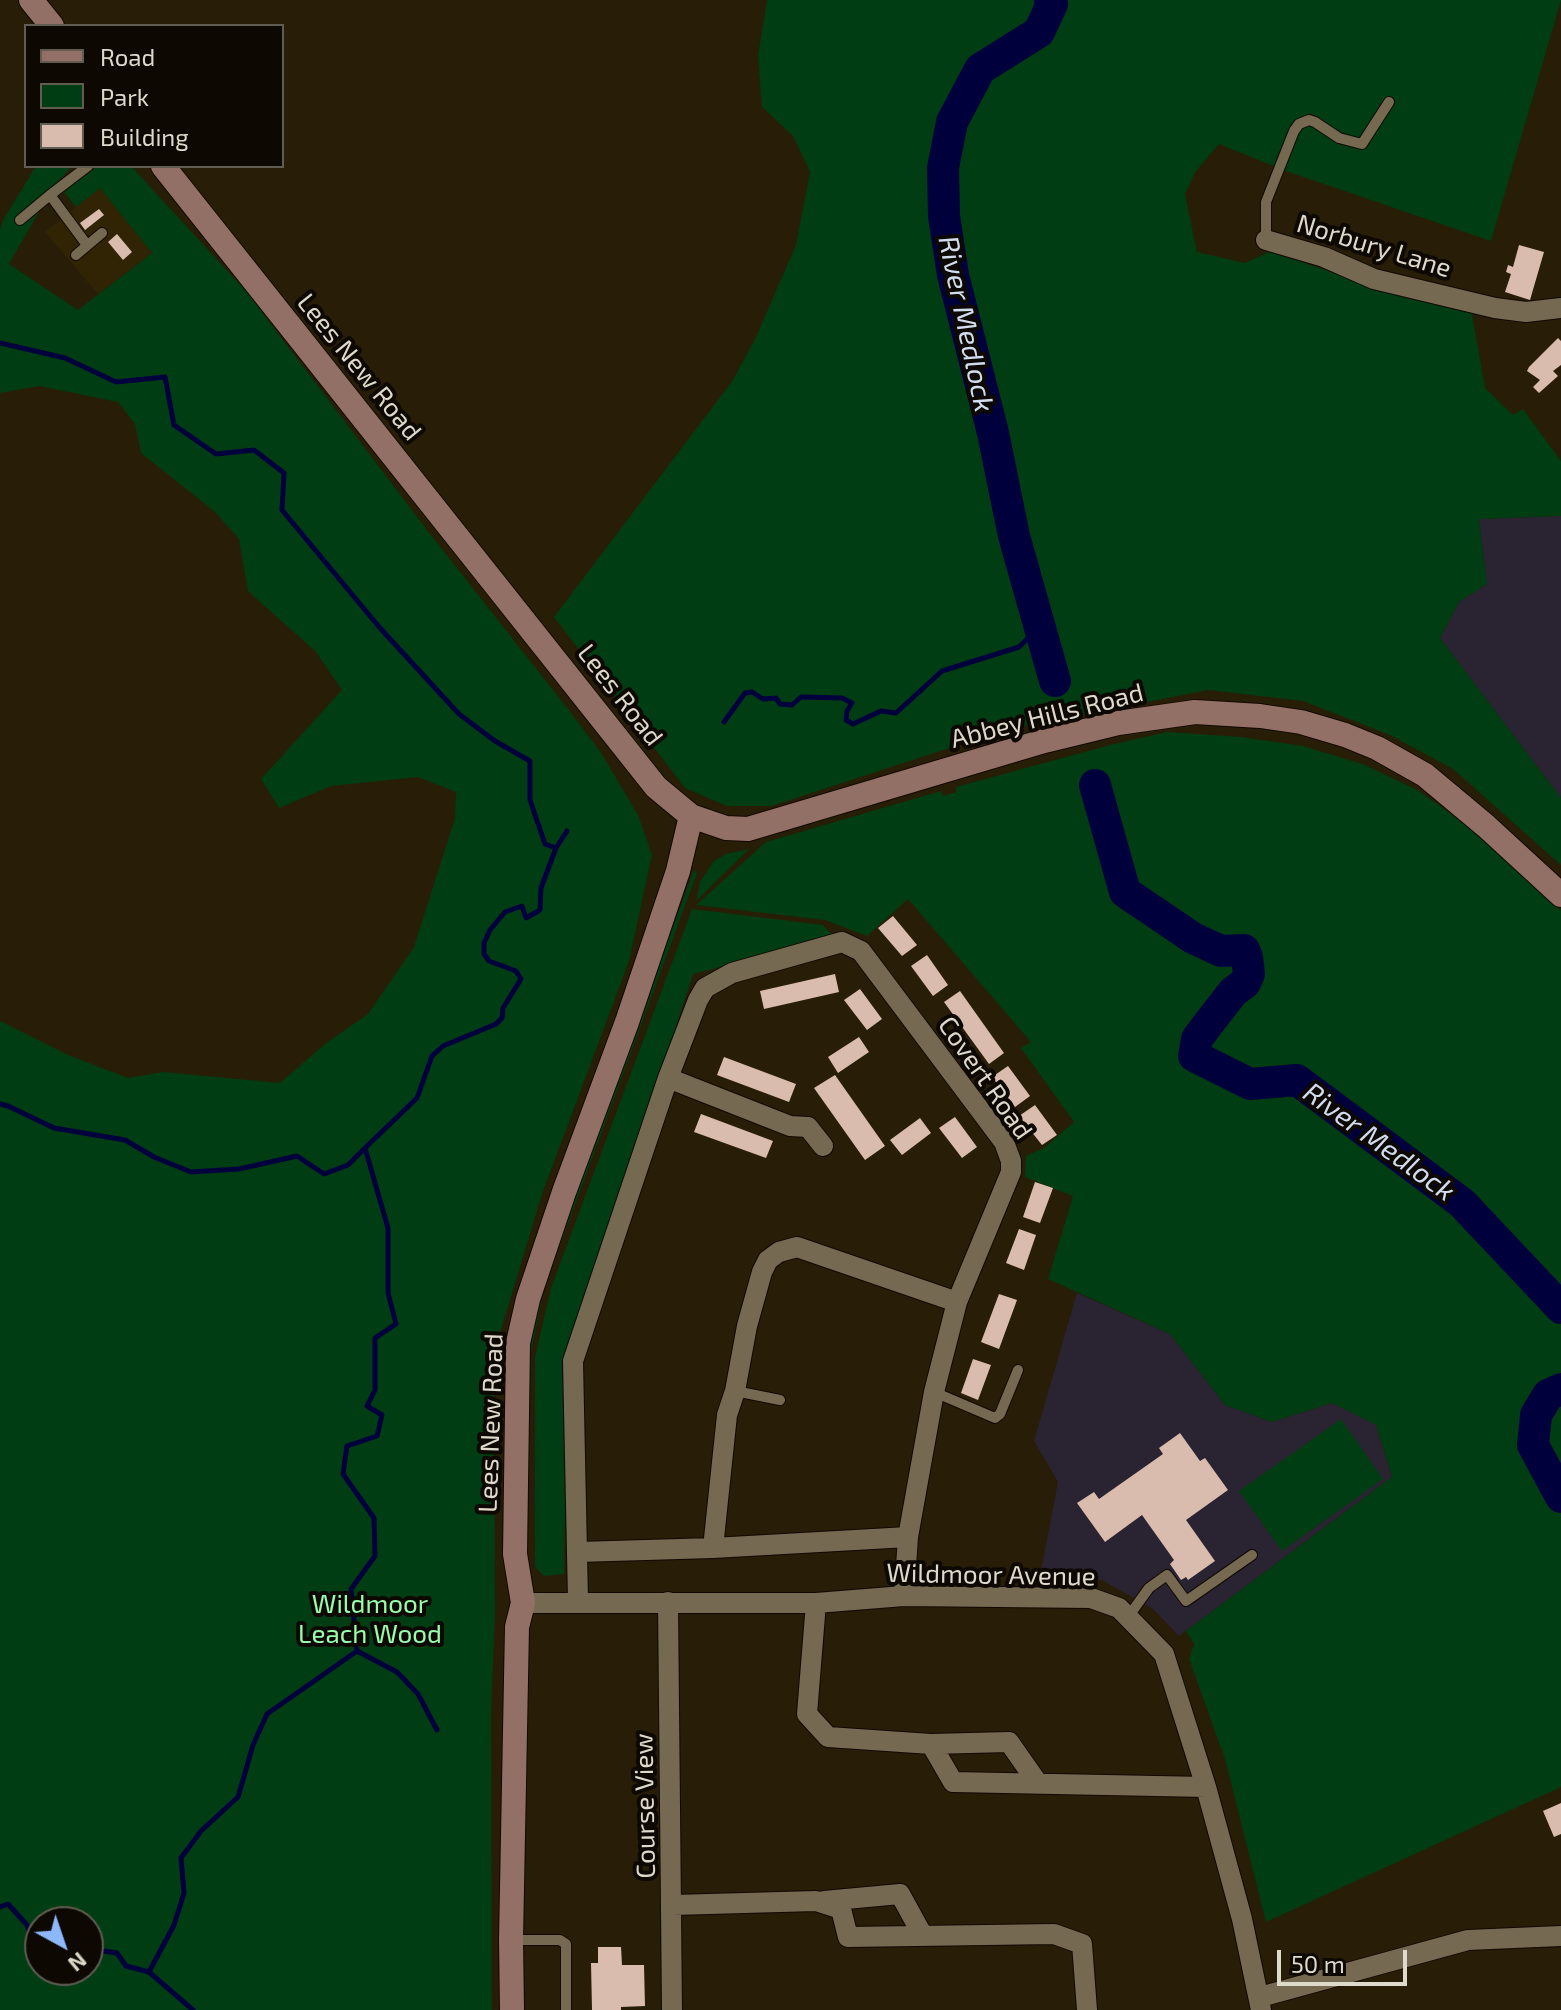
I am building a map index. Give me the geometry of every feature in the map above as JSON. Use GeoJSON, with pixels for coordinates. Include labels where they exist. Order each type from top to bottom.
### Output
{"type":"FeatureCollection","features":[{"type":"Feature","properties":{"kind":"main road"},"geometry":{"type":"LineString","coordinates":[[31,0],[50,24]]}},
{"type":"Feature","properties":{"kind":"main road","name":"Lees New Road"},"geometry":{"type":"LineString","coordinates":[[165,168],[512,602]]}},
{"type":"Feature","properties":{"kind":"main road","name":"Lees Road"},"geometry":{"type":"LineString","coordinates":[[512,602],[656,787],[691,816]]}},
{"type":"Feature","properties":{"kind":"main road","name":"Abbey Hills Road"},"geometry":{"type":"LineString","coordinates":[[691,816],[726,828],[748,829],[1044,741],[1118,723],[1195,712],[1260,716],[1301,722],[1345,735],[1377,748],[1425,775],[1561,895]]}},
{"type":"Feature","properties":{"kind":"main road","name":"Lees New Road"},"geometry":{"type":"LineString","coordinates":[[512,2010],[517,1627],[523,1603],[515,1554],[518,1343],[532,1286],[678,871],[691,816]]}},
{"type":"Feature","properties":{"kind":"street","name":"Norbury Lane"},"geometry":{"type":"LineString","coordinates":[[1266,240],[1324,257],[1374,279],[1495,308],[1526,312],[1561,308]]}},
{"type":"Feature","properties":{"kind":"street","name":"Covert Road"},"geometry":{"type":"LineString","coordinates":[[578,1601],[573,1361],[668,1078],[698,1000],[705,988],[732,973],[842,942],[861,951],[1004,1142],[1011,1161],[1011,1172],[957,1302],[934,1392],[908,1537],[904,1596]]}},
{"type":"Feature","properties":{"kind":"street"},"geometry":{"type":"LineString","coordinates":[[668,1078],[790,1126],[808,1127],[823,1146]]}},
{"type":"Feature","properties":{"kind":"street"},"geometry":{"type":"LineString","coordinates":[[713,1548],[727,1415],[735,1391],[747,1326],[768,1260],[779,1252],[797,1247],[957,1302]]}},
{"type":"Feature","properties":{"kind":"street","name":"Wildmoor Avenue"},"geometry":{"type":"LineString","coordinates":[[578,1552],[908,1537]]}},
{"type":"Feature","properties":{"kind":"street","name":"Wildmoor Avenue"},"geometry":{"type":"LineString","coordinates":[[523,1603],[816,1603],[904,1596],[1091,1598],[1119,1608],[1164,1654],[1206,1787],[1242,1919],[1260,2004]]}},
{"type":"Feature","properties":{"kind":"street","name":"Course View"},"geometry":{"type":"LineString","coordinates":[[668,1602],[672,2010]]}},
{"type":"Feature","properties":{"kind":"street"},"geometry":{"type":"LineString","coordinates":[[816,1603],[807,1714],[828,1737],[931,1744],[1009,1742],[1037,1782]]}},
{"type":"Feature","properties":{"kind":"street"},"geometry":{"type":"LineString","coordinates":[[931,1744],[953,1782],[1206,1787]]}},
{"type":"Feature","properties":{"kind":"street"},"geometry":{"type":"LineString","coordinates":[[673,1905],[816,1901],[900,1894],[923,1936]]}},
{"type":"Feature","properties":{"kind":"street"},"geometry":{"type":"LineString","coordinates":[[816,1901],[841,1909],[848,1937],[1054,1934],[1082,1944],[1087,2010]]}},
{"type":"Feature","properties":{"kind":"street"},"geometry":{"type":"LineString","coordinates":[[1260,2004],[1468,1940],[1561,1936]]}},
{"type":"Feature","properties":{"kind":"lane"},"geometry":{"type":"LineString","coordinates":[[1266,240],[1266,202],[1299,124],[1309,120],[1339,138],[1362,144],[1389,102]]}},
{"type":"Feature","properties":{"kind":"lane"},"geometry":{"type":"LineString","coordinates":[[20,220],[85,168]]}},
{"type":"Feature","properties":{"kind":"lane"},"geometry":{"type":"LineString","coordinates":[[50,195],[87,245]]}},
{"type":"Feature","properties":{"kind":"lane"},"geometry":{"type":"LineString","coordinates":[[76,255],[102,233]]}},
{"type":"Feature","properties":{"kind":"lane"},"geometry":{"type":"LineString","coordinates":[[934,1392],[995,1418],[1000,1414],[1018,1370]]}},
{"type":"Feature","properties":{"kind":"lane"},"geometry":{"type":"LineString","coordinates":[[735,1391],[780,1400]]}},
{"type":"Feature","properties":{"kind":"lane"},"geometry":{"type":"LineString","coordinates":[[1128,1617],[1149,1588],[1167,1575],[1186,1601],[1252,1555]]}},
{"type":"Feature","properties":{"kind":"lane"},"geometry":{"type":"LineString","coordinates":[[511,1940],[560,1940],[566,1944],[566,2010]]}},
{"type":"Feature","properties":{"kind":"shaded area"},"geometry":{"type":"Polygon","coordinates":[[[100,188],[152,253],[98,294],[45,232],[100,188]]]}},
{"type":"Feature","properties":{"kind":"shaded area"},"geometry":{"type":"Polygon","coordinates":[[[1561,516],[1561,798],[1440,638],[1459,602],[1487,584],[1479,519],[1561,516]]]}},
{"type":"Feature","properties":{"kind":"shaded area"},"geometry":{"type":"Polygon","coordinates":[[[1077,1293],[1170,1334],[1225,1405],[1272,1422],[1332,1403],[1376,1425],[1392,1477],[1179,1636],[1153,1609],[1102,1580],[1040,1576],[1058,1482],[1034,1441],[1077,1293]]]}},
{"type":"Feature","properties":{"kind":"green space"},"geometry":{"type":"Polygon","coordinates":[[[767,0],[1561,0],[1491,241],[1286,171],[1219,144],[1196,171],[1185,194],[1197,252],[1245,263],[1271,251],[1373,287],[1471,309],[1485,388],[1513,415],[1523,409],[1561,461],[1561,516],[1479,519],[1487,584],[1459,602],[1440,638],[1561,798],[1561,865],[1453,769],[1390,735],[1303,701],[1208,690],[1005,730],[771,806],[727,806],[685,788],[554,617],[733,380],[756,337],[796,245],[810,172],[793,136],[762,107],[758,56],[767,0]]]}},
{"type":"Feature","properties":{"kind":"green space","name":"Wildmoor Leach Wood"},"geometry":{"type":"Polygon","coordinates":[[[35,168],[70,168],[53,187],[9,264],[78,310],[152,253],[100,188],[76,207],[64,192],[94,168],[133,168],[245,290],[568,709],[602,754],[638,815],[652,855],[629,961],[542,1194],[494,1353],[492,2010],[0,2010],[0,1021],[68,1055],[128,1078],[163,1072],[280,1083],[325,1044],[368,1014],[414,947],[455,818],[456,792],[418,777],[331,786],[279,808],[261,779],[342,690],[316,652],[248,591],[239,539],[215,512],[141,453],[135,424],[118,402],[39,386],[0,393],[0,230],[3,220],[35,168]]]}},
{"type":"Feature","properties":{"kind":"green space"},"geometry":{"type":"Polygon","coordinates":[[[1167,732],[1241,737],[1303,746],[1365,765],[1419,791],[1476,832],[1561,911],[1561,1787],[1266,1922],[1225,1759],[1189,1659],[1194,1644],[1186,1631],[1392,1477],[1376,1425],[1332,1403],[1272,1422],[1225,1405],[1170,1334],[1048,1279],[1073,1196],[1025,1177],[1026,1156],[1044,1148],[1074,1122],[1021,1048],[1031,1042],[908,899],[867,936],[825,920],[696,905],[766,842],[941,791],[943,796],[956,792],[956,787],[1167,732]]]}},
{"type":"Feature","properties":{"kind":"green space"},"geometry":{"type":"Polygon","coordinates":[[[749,849],[696,901],[700,882],[714,861],[726,854],[749,849]]]}},
{"type":"Feature","properties":{"kind":"green space"},"geometry":{"type":"Polygon","coordinates":[[[694,870],[697,873],[544,1289],[531,1352],[528,1545],[525,1545],[528,1352],[540,1288],[694,870]]]}},
{"type":"Feature","properties":{"kind":"green space"},"geometry":{"type":"Polygon","coordinates":[[[692,909],[823,925],[835,938],[693,974],[568,1359],[564,1574],[544,1576],[535,1567],[535,1357],[551,1288],[692,909]]]}},
{"type":"Feature","properties":{"kind":"green space"},"geometry":{"type":"Polygon","coordinates":[[[1341,1419],[1383,1479],[1282,1551],[1239,1491],[1341,1419]]]}},
{"type":"Feature","properties":{"kind":"building"},"geometry":{"type":"Polygon","coordinates":[[[99,209],[104,215],[85,230],[80,223],[99,209]]]}},
{"type":"Feature","properties":{"kind":"building"},"geometry":{"type":"Polygon","coordinates":[[[117,234],[132,252],[123,260],[108,242],[117,234]]]}},
{"type":"Feature","properties":{"kind":"building"},"geometry":{"type":"Polygon","coordinates":[[[1519,245],[1544,252],[1530,300],[1505,292],[1511,274],[1506,272],[1508,265],[1513,267],[1519,245]]]}},
{"type":"Feature","properties":{"kind":"building"},"geometry":{"type":"Polygon","coordinates":[[[1558,338],[1561,341],[1561,365],[1553,371],[1558,376],[1539,393],[1533,387],[1540,380],[1527,371],[1558,338]]]}},
{"type":"Feature","properties":{"kind":"building"},"geometry":{"type":"Polygon","coordinates":[[[893,916],[917,945],[902,956],[878,928],[893,916]]]}},
{"type":"Feature","properties":{"kind":"building"},"geometry":{"type":"Polygon","coordinates":[[[927,955],[948,985],[933,996],[911,966],[927,955]]]}},
{"type":"Feature","properties":{"kind":"building"},"geometry":{"type":"Polygon","coordinates":[[[835,974],[839,992],[764,1009],[760,991],[835,974]]]}},
{"type":"Feature","properties":{"kind":"building"},"geometry":{"type":"Polygon","coordinates":[[[860,989],[882,1019],[867,1030],[844,1000],[860,989]]]}},
{"type":"Feature","properties":{"kind":"building"},"geometry":{"type":"Polygon","coordinates":[[[960,991],[1004,1053],[989,1064],[944,1002],[960,991]]]}},
{"type":"Feature","properties":{"kind":"building"},"geometry":{"type":"Polygon","coordinates":[[[859,1037],[869,1052],[838,1073],[828,1057],[859,1037]]]}},
{"type":"Feature","properties":{"kind":"building"},"geometry":{"type":"Polygon","coordinates":[[[724,1057],[796,1084],[789,1102],[717,1075],[724,1057]]]}},
{"type":"Feature","properties":{"kind":"building"},"geometry":{"type":"Polygon","coordinates":[[[1008,1066],[1030,1096],[1015,1107],[992,1077],[1008,1066]]]}},
{"type":"Feature","properties":{"kind":"building"},"geometry":{"type":"Polygon","coordinates":[[[835,1075],[885,1146],[865,1160],[814,1088],[835,1075]]]}},
{"type":"Feature","properties":{"kind":"building"},"geometry":{"type":"Polygon","coordinates":[[[1035,1105],[1057,1135],[1042,1145],[1019,1116],[1035,1105]]]}},
{"type":"Feature","properties":{"kind":"building"},"geometry":{"type":"Polygon","coordinates":[[[701,1114],[773,1141],[766,1158],[694,1132],[701,1114]]]}},
{"type":"Feature","properties":{"kind":"building"},"geometry":{"type":"Polygon","coordinates":[[[955,1117],[977,1147],[962,1158],[939,1128],[955,1117]]]}},
{"type":"Feature","properties":{"kind":"building"},"geometry":{"type":"Polygon","coordinates":[[[920,1118],[931,1133],[902,1155],[890,1140],[920,1118]]]}},
{"type":"Feature","properties":{"kind":"building"},"geometry":{"type":"Polygon","coordinates":[[[1035,1182],[1053,1188],[1040,1223],[1023,1217],[1035,1182]]]}},
{"type":"Feature","properties":{"kind":"building"},"geometry":{"type":"Polygon","coordinates":[[[1019,1229],[1036,1235],[1024,1270],[1006,1263],[1019,1229]]]}},
{"type":"Feature","properties":{"kind":"building"},"geometry":{"type":"Polygon","coordinates":[[[999,1294],[1017,1300],[999,1349],[981,1342],[999,1294]]]}},
{"type":"Feature","properties":{"kind":"building"},"geometry":{"type":"Polygon","coordinates":[[[973,1359],[991,1365],[978,1400],[961,1393],[973,1359]]]}},
{"type":"Feature","properties":{"kind":"building"},"geometry":{"type":"Polygon","coordinates":[[[1180,1433],[1200,1461],[1205,1458],[1228,1490],[1186,1520],[1215,1561],[1188,1580],[1186,1577],[1181,1580],[1170,1564],[1174,1560],[1142,1515],[1105,1542],[1077,1503],[1094,1492],[1099,1499],[1163,1454],[1159,1448],[1180,1433]]]}},
{"type":"Feature","properties":{"kind":"building"},"geometry":{"type":"Polygon","coordinates":[[[1561,1803],[1561,1834],[1554,1837],[1543,1811],[1561,1803]]]}},
{"type":"Feature","properties":{"kind":"building"},"geometry":{"type":"Polygon","coordinates":[[[598,1947],[621,1947],[622,1965],[644,1965],[645,2006],[592,2010],[591,1963],[598,1963],[598,1947]]]}},
{"type":"Feature","properties":{"kind":"waterway","name":"River Medlock"},"geometry":{"type":"LineString","coordinates":[[1050,0],[1052,4],[1039,32],[980,69],[952,122],[943,168],[944,216],[953,275],[993,433],[1014,536],[1055,681]]}},
{"type":"Feature","properties":{"kind":"waterway"},"geometry":{"type":"LineString","coordinates":[[0,343],[65,358],[116,382],[165,377],[174,425],[216,454],[254,450],[284,473],[282,510],[380,628],[459,714],[495,741],[530,761],[530,800],[545,844],[556,848]]}},
{"type":"Feature","properties":{"kind":"waterway"},"geometry":{"type":"LineString","coordinates":[[724,722],[745,693],[752,692],[763,699],[776,698],[780,704],[792,705],[801,697],[842,698],[852,703],[846,720],[853,724],[881,711],[896,713],[942,671],[1019,647],[1030,636],[1028,627],[1037,617]]}},
{"type":"Feature","properties":{"kind":"waterway","name":"River Medlock"},"geometry":{"type":"LineString","coordinates":[[1095,785],[1125,892],[1193,938],[1221,951],[1244,950],[1247,957],[1249,974],[1245,983],[1233,992],[1197,1039],[1194,1056],[1250,1084],[1297,1080],[1462,1203],[1561,1308]]}},
{"type":"Feature","properties":{"kind":"waterway"},"geometry":{"type":"LineString","coordinates":[[149,1972],[174,1925],[184,1893],[181,1858],[201,1831],[238,1797],[253,1745],[267,1714],[357,1651],[351,1589],[375,1556],[374,1518],[343,1474],[347,1446],[377,1436],[382,1415],[367,1406],[375,1390],[375,1338],[396,1324],[388,1293],[388,1228],[365,1148],[417,1098],[432,1056],[443,1046],[496,1024],[502,1018],[503,1008],[521,979],[516,971],[489,961],[484,954],[484,943],[505,912],[522,906],[526,918],[540,910],[541,888],[556,848],[567,831]]}},
{"type":"Feature","properties":{"kind":"waterway"},"geometry":{"type":"LineString","coordinates":[[0,1104],[54,1128],[125,1140],[154,1157],[191,1172],[239,1169],[297,1156],[324,1174],[348,1165],[365,1148]]}},
{"type":"Feature","properties":{"kind":"waterway","name":"River Medlock"},"geometry":{"type":"LineString","coordinates":[[1561,1389],[1548,1395],[1536,1415],[1533,1445],[1561,1497]]}},
{"type":"Feature","properties":{"kind":"waterway"},"geometry":{"type":"LineString","coordinates":[[357,1651],[397,1672],[418,1694],[437,1730]]}},
{"type":"Feature","properties":{"kind":"waterway"},"geometry":{"type":"LineString","coordinates":[[0,1907],[8,1904],[24,1922]]}},
{"type":"Feature","properties":{"kind":"waterway"},"geometry":{"type":"LineString","coordinates":[[104,1951],[117,1953],[126,1966],[149,1972],[193,2010]]}}]}
